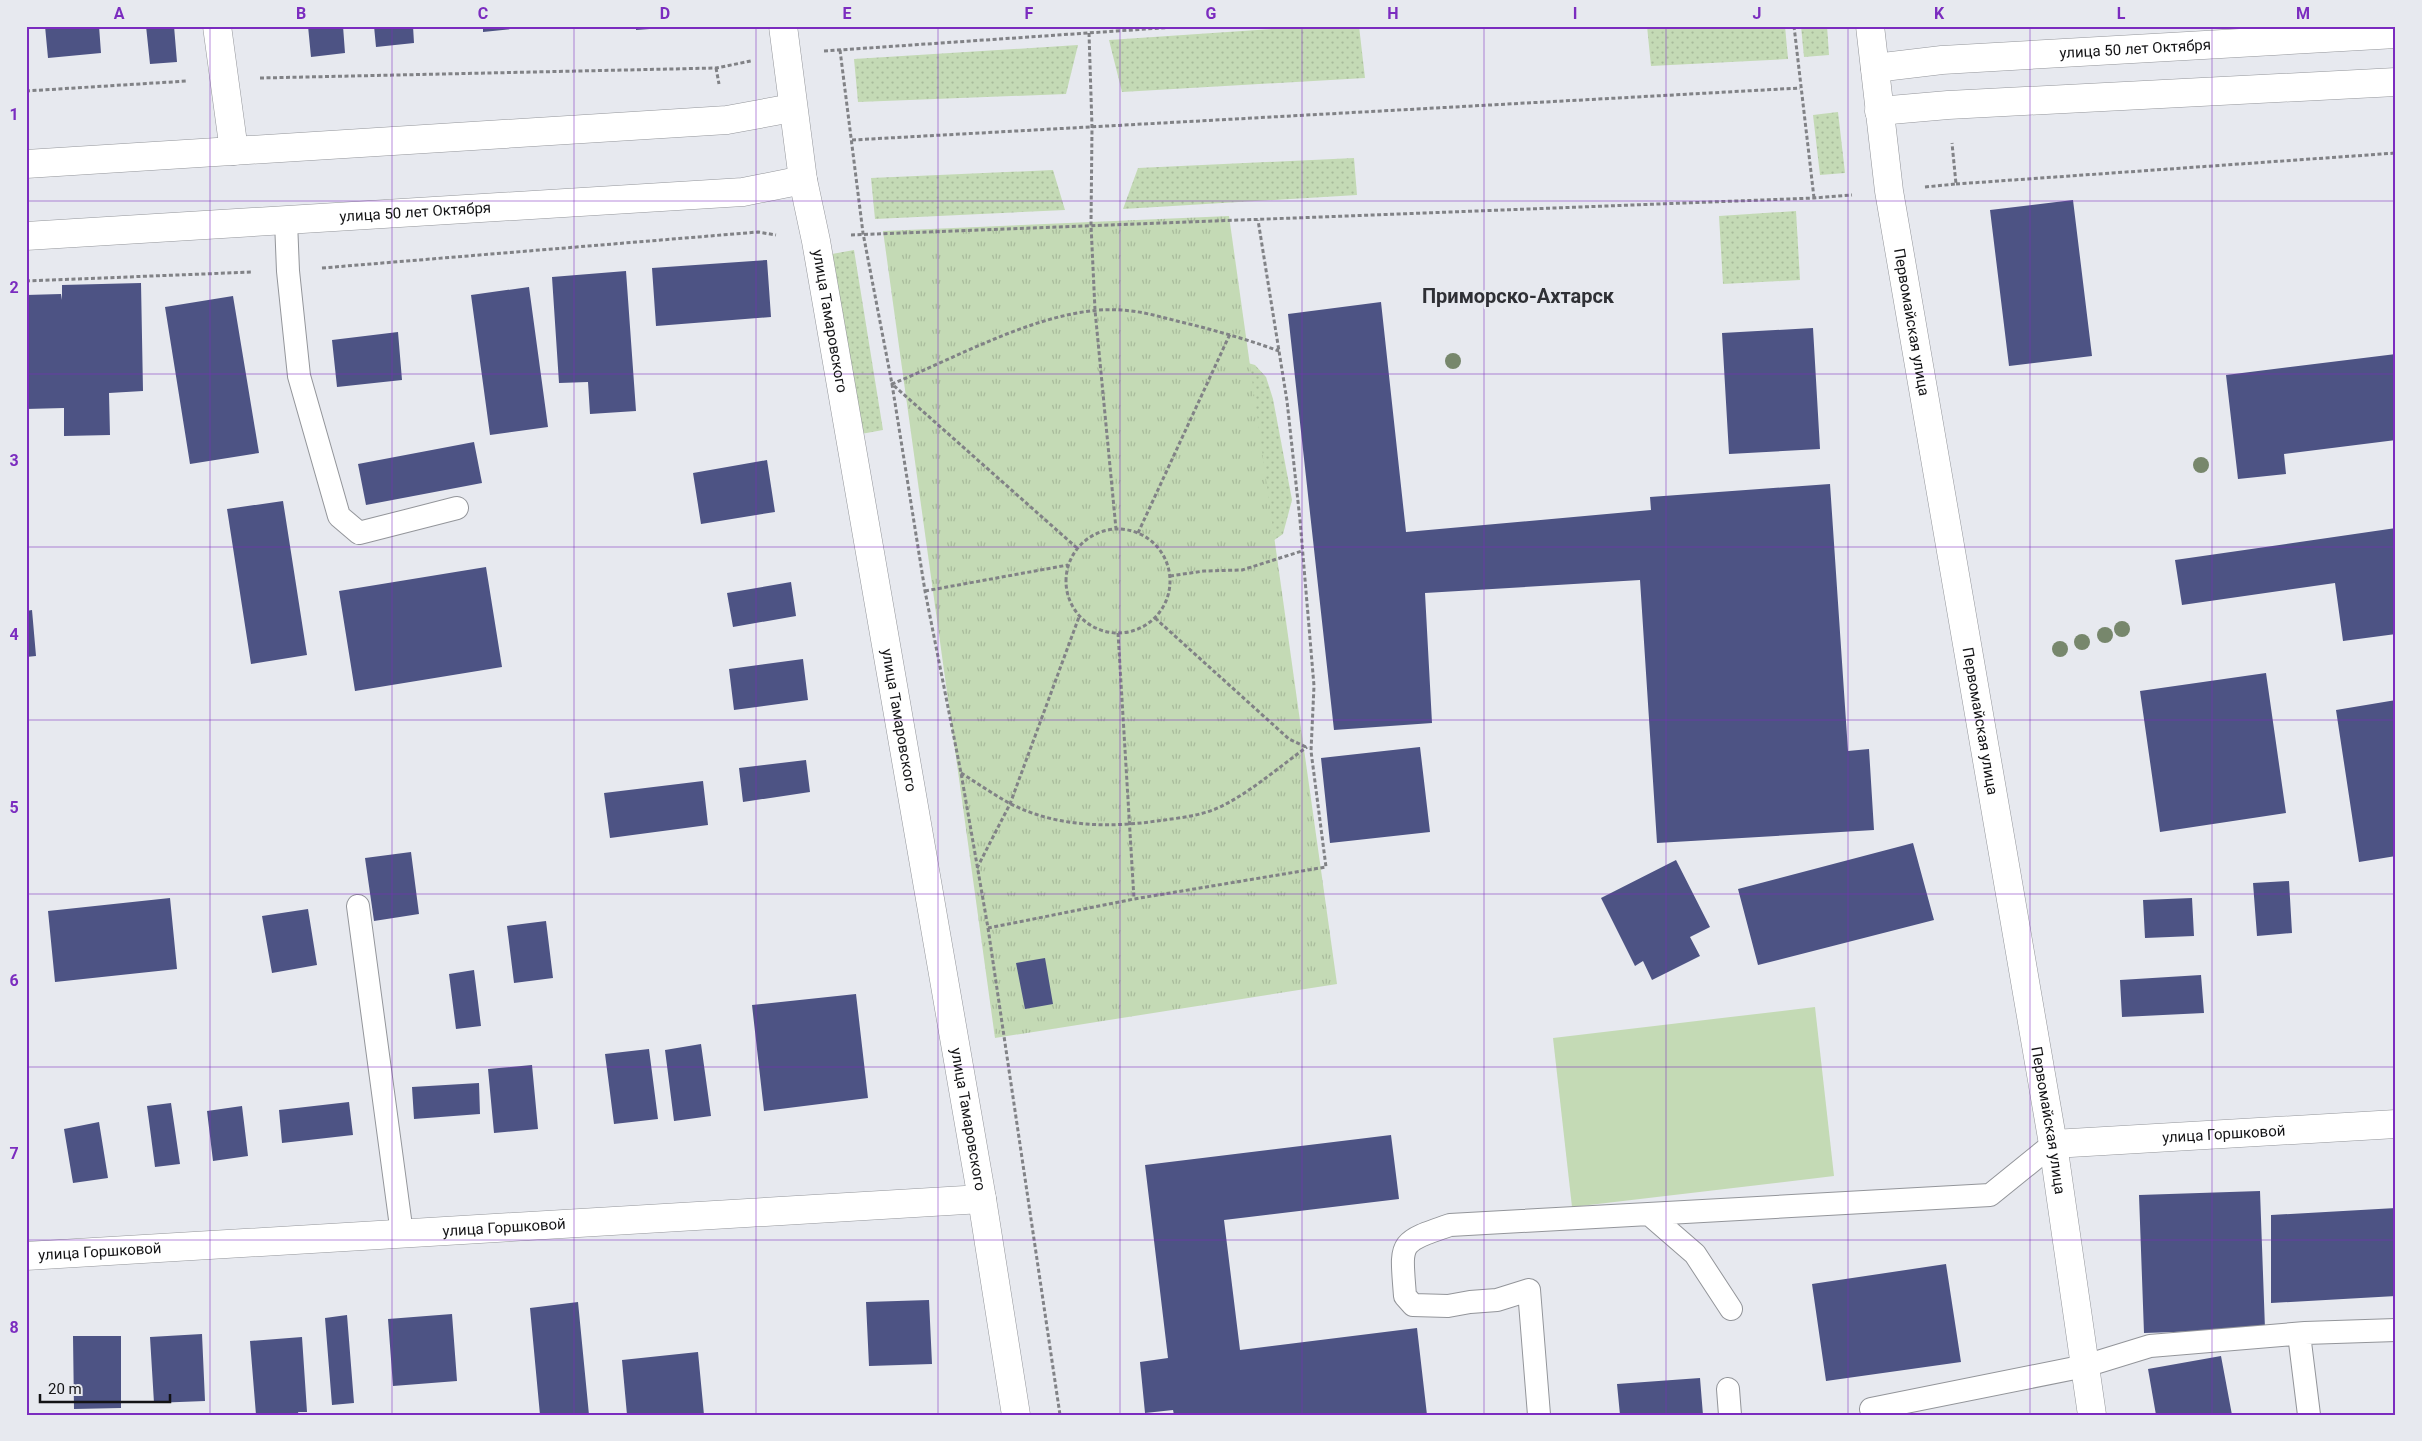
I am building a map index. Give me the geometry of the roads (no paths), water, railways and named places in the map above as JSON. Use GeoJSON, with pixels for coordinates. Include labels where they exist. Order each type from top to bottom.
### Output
{"type":"FeatureCollection","features":[{"type":"Feature","properties":{"kind":"street"},"geometry":{"type":"LineString","coordinates":[[217,26],[234,151]]}},
{"type":"Feature","properties":{"kind":"street","name":"улица Тамаровского"},"geometry":{"type":"LineString","coordinates":[[783,26],[792,108],[803,180],[816,241],[982,1198],[1016,1415]]}},
{"type":"Feature","properties":{"kind":"street","name":"Первомайская улица"},"geometry":{"type":"LineString","coordinates":[[1870,26],[1891,200],[2053,1144],[2092,1415]]}},
{"type":"Feature","properties":{"kind":"street","name":"улица 50 лет Октября"},"geometry":{"type":"LineString","coordinates":[[1875,68],[1942,60],[2396,34]]}},
{"type":"Feature","properties":{"kind":"street"},"geometry":{"type":"LineString","coordinates":[[1879,112],[1948,105],[2396,82]]}},
{"type":"Feature","properties":{"kind":"street"},"geometry":{"type":"LineString","coordinates":[[26,164],[728,120],[792,108]]}},
{"type":"Feature","properties":{"kind":"street","name":"улица 50 лет Октября"},"geometry":{"type":"LineString","coordinates":[[26,236],[744,192],[803,180]]}},
{"type":"Feature","properties":{"kind":"street","name":"улица Горшковой"},"geometry":{"type":"LineString","coordinates":[[2053,1144],[2396,1124]]}},
{"type":"Feature","properties":{"kind":"street","name":"улица Горшковой"},"geometry":{"type":"LineString","coordinates":[[26,1256],[982,1198]]}},
{"type":"Feature","properties":{"kind":"lane"},"geometry":{"type":"LineString","coordinates":[[286,221],[288,271],[299,376],[340,516],[359,533],[457,508]]}},
{"type":"Feature","properties":{"kind":"lane"},"geometry":{"type":"LineString","coordinates":[[358,906],[402,1234]]}},
{"type":"Feature","properties":{"kind":"lane"},"geometry":{"type":"LineString","coordinates":[[1539,1415],[1529,1290],[1497,1300],[1448,1306],[1414,1305],[1405,1296],[1402,1255],[1407,1245],[1415,1237],[1450,1225],[1990,1195],[2053,1144]]}},
{"type":"Feature","properties":{"kind":"lane"},"geometry":{"type":"LineString","coordinates":[[1650,1215],[1695,1254],[1731,1309]]}},
{"type":"Feature","properties":{"kind":"lane"},"geometry":{"type":"LineString","coordinates":[[1872,1409],[2085,1366],[2150,1346],[2299,1334],[2396,1330]]}},
{"type":"Feature","properties":{"kind":"lane"},"geometry":{"type":"LineString","coordinates":[[2299,1334],[2309,1415]]}},
{"type":"Feature","properties":{"kind":"lane"},"geometry":{"type":"LineString","coordinates":[[1728,1389],[1730,1415]]}},
{"type":"Feature","properties":{"kind":"district","name":"Приморско-Ахтарск"},"geometry":{"type":"Point","coordinates":[1518,296]}}]}
